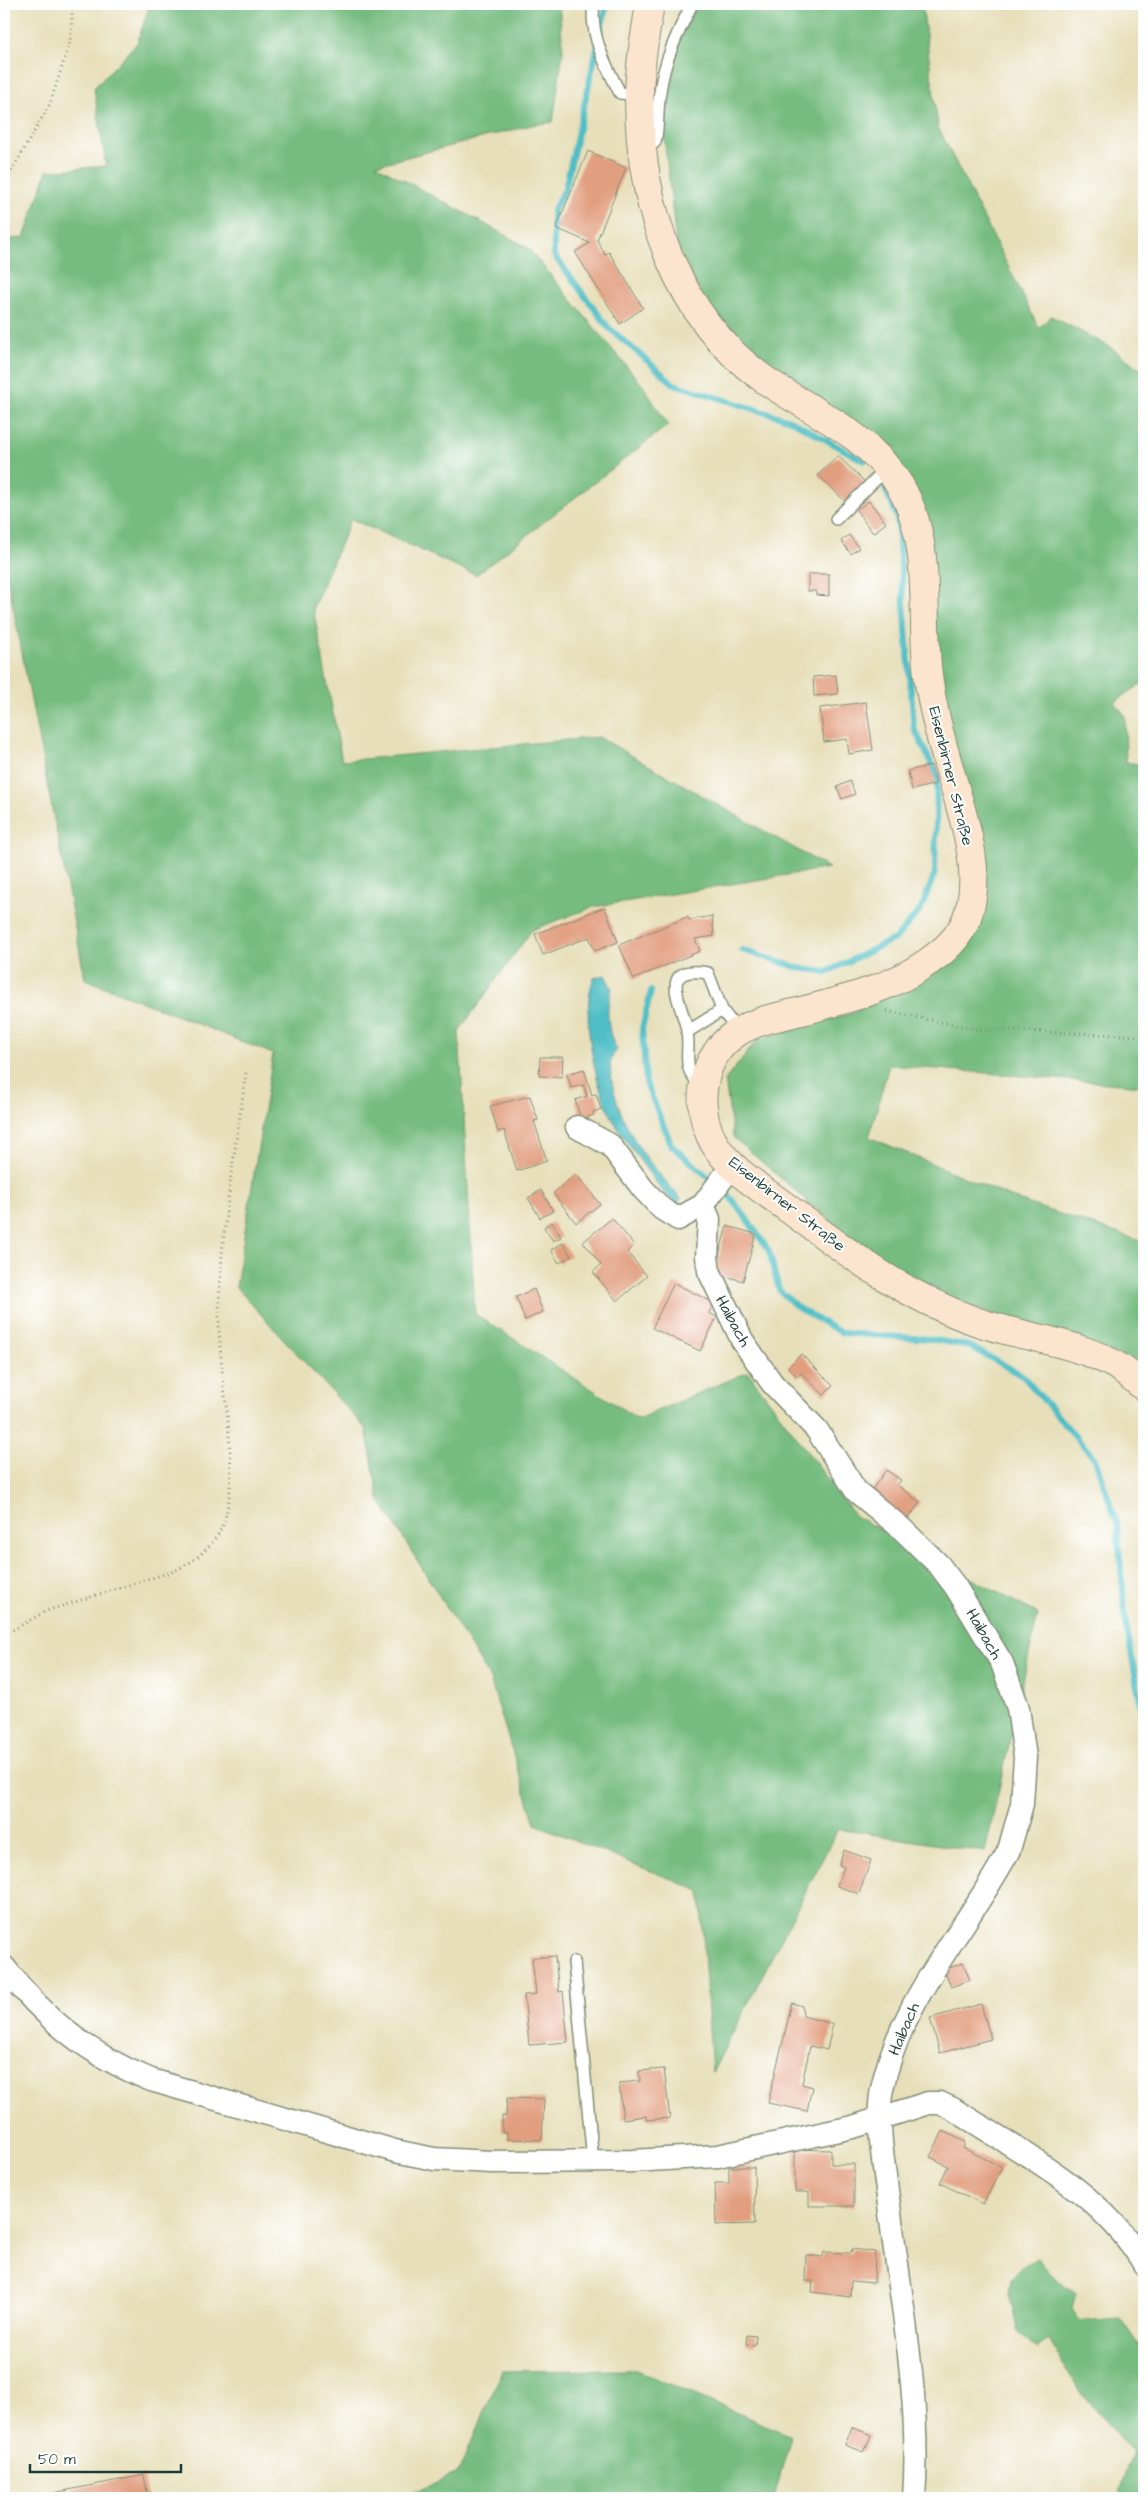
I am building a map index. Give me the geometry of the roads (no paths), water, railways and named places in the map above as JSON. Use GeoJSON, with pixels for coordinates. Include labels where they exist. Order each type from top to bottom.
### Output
{"type":"FeatureCollection","features":[{"type":"Feature","properties":{"kind":"main road","name":"Eisenbirner Straße"},"geometry":{"type":"LineString","coordinates":[[650,4],[639,95],[642,150],[647,184],[668,256],[684,291],[725,346],[750,369],[864,444],[887,468],[900,487],[918,529],[922,557],[928,670],[934,714],[965,822],[974,887],[968,916],[959,934],[944,951],[917,970],[883,988],[758,1022],[738,1032],[716,1052],[703,1086],[702,1107],[716,1146],[716,1186],[767,1193],[872,1270],[918,1298],[984,1324],[1094,1355],[1120,1368],[1144,1387]]}},
{"type":"Feature","properties":{"kind":"street"},"geometry":{"type":"LineString","coordinates":[[577,1127],[610,1144],[643,1189],[662,1209],[678,1219],[716,1186]]}},
{"type":"Feature","properties":{"kind":"street","name":"Haibach"},"geometry":{"type":"LineString","coordinates":[[716,1186],[709,1219],[707,1257],[709,1271],[742,1340],[772,1383],[817,1430],[856,1490],[918,1544],[939,1565],[955,1586],[1002,1663],[1018,1708],[1023,1734],[1025,1775],[1016,1829],[998,1870],[945,1951],[909,2012],[886,2072],[882,2091],[881,2119],[916,2432],[914,2498]]}},
{"type":"Feature","properties":{"kind":"street"},"geometry":{"type":"LineString","coordinates":[[4,1967],[31,2001],[92,2051],[121,2068],[151,2080],[395,2151],[434,2159],[492,2162],[593,2161],[718,2156],[881,2119],[928,2103],[940,2103],[953,2109],[1034,2160],[1096,2205],[1120,2229],[1144,2264]]}},
{"type":"Feature","properties":{"kind":"lane"},"geometry":{"type":"LineString","coordinates":[[594,4],[594,28],[607,68],[620,93],[639,95]]}},
{"type":"Feature","properties":{"kind":"lane"},"geometry":{"type":"LineString","coordinates":[[642,150],[655,142],[658,130],[660,92],[668,58],[692,4]]}},
{"type":"Feature","properties":{"kind":"lane"},"geometry":{"type":"LineString","coordinates":[[836,519],[887,468]]}},
{"type":"Feature","properties":{"kind":"lane"},"geometry":{"type":"LineString","coordinates":[[703,1086],[688,1070],[687,1032],[675,987],[682,976],[697,972],[708,973],[722,1010],[738,1032]]}},
{"type":"Feature","properties":{"kind":"lane"},"geometry":{"type":"LineString","coordinates":[[687,1032],[722,1010]]}},
{"type":"Feature","properties":{"kind":"lane"},"geometry":{"type":"LineString","coordinates":[[574,1962],[593,2161]]}},
{"type":"Feature","properties":{"kind":"water"},"geometry":{"type":"Polygon","coordinates":[[[605,975],[612,989],[608,1004],[608,1020],[611,1036],[617,1050],[612,1057],[610,1069],[616,1100],[622,1116],[647,1159],[681,1199],[678,1203],[661,1189],[622,1135],[603,1098],[594,1064],[588,1009],[594,978],[605,975]]]}},
{"type":"Feature","properties":{"kind":"waterway"},"geometry":{"type":"LineString","coordinates":[[607,4],[565,189],[553,211],[554,255],[608,327],[674,384],[790,420],[864,461]]}},
{"type":"Feature","properties":{"kind":"waterway"},"geometry":{"type":"LineString","coordinates":[[742,950],[799,968],[827,972],[896,938],[921,909],[935,873],[937,775],[914,728],[897,517],[883,484]]}},
{"type":"Feature","properties":{"kind":"waterway"},"geometry":{"type":"LineString","coordinates":[[651,991],[642,1029],[646,1083],[672,1146],[726,1192],[744,1215],[769,1251],[779,1290],[798,1308],[842,1333],[929,1339],[969,1346],[1022,1375],[1095,1459],[1117,1523],[1126,1625],[1144,1723]]}}]}
